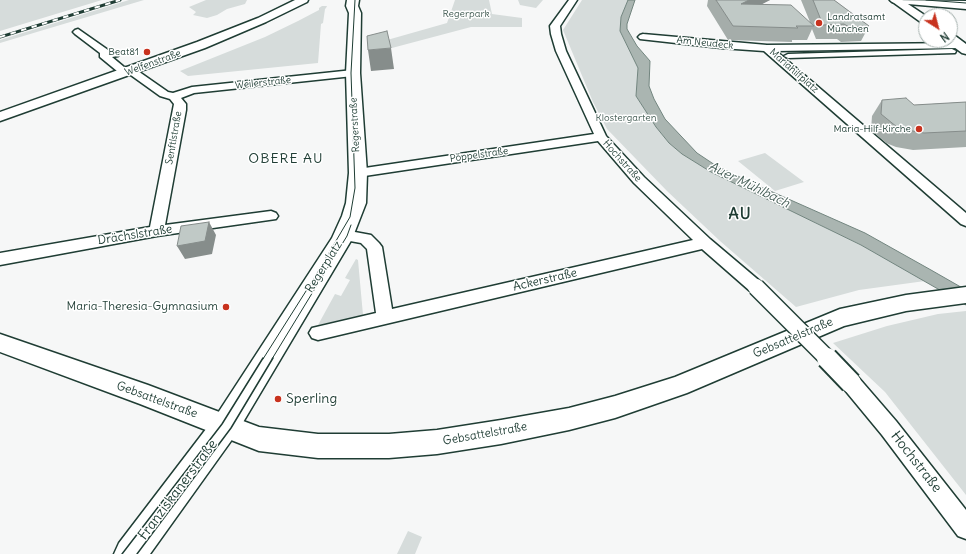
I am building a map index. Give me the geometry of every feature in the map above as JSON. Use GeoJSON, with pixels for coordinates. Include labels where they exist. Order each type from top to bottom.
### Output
{"type":"FeatureCollection","features":[{"type":"Feature","properties":{"kind":"main road"},"geometry":{"type":"LineString","coordinates":[[904,2],[966,4]]}},
{"type":"Feature","properties":{"kind":"main road","name":"Regerstraße"},"geometry":{"type":"LineString","coordinates":[[344,235],[356,203],[358,173],[353,73],[357,6]]}},
{"type":"Feature","properties":{"kind":"main road","name":"Regerplatz"},"geometry":{"type":"LineString","coordinates":[[226,426],[344,235]]}},
{"type":"Feature","properties":{"kind":"main road","name":"Franziskanerstraße"},"geometry":{"type":"LineString","coordinates":[[130,554],[226,426]]}},
{"type":"Feature","properties":{"kind":"street","name":"Welfenstraße"},"geometry":{"type":"LineString","coordinates":[[0,118],[223,36],[303,0]]}},
{"type":"Feature","properties":{"kind":"street","name":"Hochstraße"},"geometry":{"type":"LineString","coordinates":[[573,0],[555,26],[556,34],[563,56],[601,137],[639,180],[705,243],[756,287],[858,391],[889,428],[966,528]]}},
{"type":"Feature","properties":{"kind":"street"},"geometry":{"type":"LineString","coordinates":[[904,2],[918,13]]}},
{"type":"Feature","properties":{"kind":"street","name":"Senftlstraße"},"geometry":{"type":"LineString","coordinates":[[78,32],[105,52],[104,55],[121,69],[131,71],[164,94],[178,100],[180,110],[157,231]]}},
{"type":"Feature","properties":{"kind":"street","name":"Am Neudeck"},"geometry":{"type":"LineString","coordinates":[[643,37],[767,48]]}},
{"type":"Feature","properties":{"kind":"street","name":"Mariahilfplatz"},"geometry":{"type":"LineString","coordinates":[[767,48],[918,46]]}},
{"type":"Feature","properties":{"kind":"street"},"geometry":{"type":"LineString","coordinates":[[836,47],[847,57]]}},
{"type":"Feature","properties":{"kind":"street","name":"Mariahilfplatz"},"geometry":{"type":"LineString","coordinates":[[767,48],[966,221]]}},
{"type":"Feature","properties":{"kind":"street"},"geometry":{"type":"LineString","coordinates":[[788,56],[847,57],[937,48]]}},
{"type":"Feature","properties":{"kind":"street","name":"Weilerstraße"},"geometry":{"type":"LineString","coordinates":[[174,97],[192,90],[353,73]]}},
{"type":"Feature","properties":{"kind":"street","name":"Pöppelstraße"},"geometry":{"type":"LineString","coordinates":[[358,173],[601,137]]}},
{"type":"Feature","properties":{"kind":"street","name":"Drächslstraße"},"geometry":{"type":"LineString","coordinates":[[0,259],[157,231],[271,216]]}},
{"type":"Feature","properties":{"kind":"street","name":"Regerplatz"},"geometry":{"type":"LineString","coordinates":[[344,235],[366,239],[374,248],[385,318]]}},
{"type":"Feature","properties":{"kind":"street","name":"Ackerstraße"},"geometry":{"type":"LineString","coordinates":[[385,318],[705,243]]}},
{"type":"Feature","properties":{"kind":"street","name":"Gebsattelstraße"},"geometry":{"type":"LineString","coordinates":[[0,343],[148,396],[259,439],[318,446],[389,446],[421,444],[501,432],[569,419],[615,407],[679,386],[840,318],[917,302],[966,295]]}},
{"type":"Feature","properties":{"kind":"street"},"geometry":{"type":"LineString","coordinates":[[318,333],[385,318]]}},
{"type":"Feature","properties":{"kind":"green space"},"geometry":{"type":"Polygon","coordinates":[[[0,0],[102,0],[0,31],[0,0]]]}},
{"type":"Feature","properties":{"kind":"green space"},"geometry":{"type":"Polygon","coordinates":[[[129,0],[144,0],[0,43],[0,40],[129,0]]]}},
{"type":"Feature","properties":{"kind":"green space"},"geometry":{"type":"Polygon","coordinates":[[[206,0],[247,0],[245,4],[227,9],[217,15],[207,18],[193,15],[196,12],[189,7],[206,0]]]}},
{"type":"Feature","properties":{"kind":"green space","name":"Regerpark"},"geometry":{"type":"Polygon","coordinates":[[[455,0],[489,0],[492,14],[522,18],[522,27],[471,27],[373,53],[373,44],[447,23],[455,0]]]}},
{"type":"Feature","properties":{"kind":"green space"},"geometry":{"type":"Polygon","coordinates":[[[518,0],[543,0],[536,8],[520,5],[518,0]]]}},
{"type":"Feature","properties":{"kind":"green space","name":"Klostergarten"},"geometry":{"type":"Polygon","coordinates":[[[582,0],[628,0],[621,17],[620,31],[638,68],[636,96],[656,127],[669,143],[682,154],[711,172],[861,245],[925,281],[859,290],[796,307],[720,241],[667,191],[607,129],[593,102],[563,30],[582,0]]]}},
{"type":"Feature","properties":{"kind":"green space"},"geometry":{"type":"Polygon","coordinates":[[[322,6],[327,6],[325,9],[323,23],[321,24],[318,63],[188,76],[180,71],[265,37],[319,10],[322,6]]]}},
{"type":"Feature","properties":{"kind":"green space"},"geometry":{"type":"Polygon","coordinates":[[[765,153],[804,182],[775,191],[738,161],[765,153]]]}},
{"type":"Feature","properties":{"kind":"green space"},"geometry":{"type":"Polygon","coordinates":[[[356,259],[358,260],[363,315],[318,325],[335,294],[341,296],[350,280],[345,278],[356,259]]]}},
{"type":"Feature","properties":{"kind":"green space"},"geometry":{"type":"Polygon","coordinates":[[[966,311],[966,495],[885,392],[833,343],[887,326],[938,314],[966,311]]]}},
{"type":"Feature","properties":{"kind":"green space"},"geometry":{"type":"Polygon","coordinates":[[[408,531],[422,537],[415,554],[397,554],[408,531]]]}},
{"type":"Feature","properties":{"kind":"water","name":"Auer Mühlbach"},"geometry":{"type":"Polygon","coordinates":[[[628,0],[635,0],[627,24],[627,29],[637,46],[650,61],[649,86],[654,99],[665,119],[697,153],[715,165],[750,182],[865,233],[931,270],[966,290],[966,305],[861,245],[711,172],[682,154],[669,143],[656,127],[636,96],[638,68],[620,31],[621,17],[628,0]]]}},
{"type":"Feature","properties":{"kind":"building"},"geometry":{"type":"Polygon","coordinates":[[[716,0],[749,0],[741,4],[791,5],[814,26],[796,26],[798,28],[733,26],[716,0]]]}},
{"type":"Feature","properties":{"kind":"building"},"geometry":{"type":"Polygon","coordinates":[[[813,0],[834,0],[869,26],[849,27],[844,24],[823,25],[813,0]]]}},
{"type":"Feature","properties":{"kind":"building"},"geometry":{"type":"Polygon","coordinates":[[[387,31],[391,48],[368,50],[367,36],[387,31]]]}},
{"type":"Feature","properties":{"kind":"building"},"geometry":{"type":"Polygon","coordinates":[[[906,98],[914,105],[966,102],[966,131],[924,133],[897,127],[881,114],[882,100],[906,98]]]}},
{"type":"Feature","properties":{"kind":"building"},"geometry":{"type":"Polygon","coordinates":[[[209,222],[205,241],[177,246],[181,226],[209,222]]]}},
{"type":"Feature","properties":{"kind":"tram line"},"geometry":{"type":"LineString","coordinates":[[263,359],[313,280],[350,217],[355,188],[351,73],[355,0]]}},
{"type":"Feature","properties":{"kind":"tram line"},"geometry":{"type":"LineString","coordinates":[[926,0],[966,3]]}},
{"type":"Feature","properties":{"kind":"tram line"},"geometry":{"type":"LineString","coordinates":[[272,359],[347,236],[351,225]]}},
{"type":"Feature","properties":{"kind":"tram line"},"geometry":{"type":"LineString","coordinates":[[122,554],[222,424],[263,358]]}},
{"type":"Feature","properties":{"kind":"tram line"},"geometry":{"type":"LineString","coordinates":[[137,554],[231,428],[273,358]]}},
{"type":"Feature","properties":{"kind":"railway"},"geometry":{"type":"LineString","coordinates":[[0,37],[120,0]]}},
{"type":"Feature","properties":{"kind":"place","name":"Landratsamt München"},"geometry":{"type":"Point","coordinates":[819,23]}},
{"type":"Feature","properties":{"kind":"place","name":"Beat81"},"geometry":{"type":"Point","coordinates":[147,52]}},
{"type":"Feature","properties":{"kind":"place","name":"Maria-Hilf-Kirche"},"geometry":{"type":"Point","coordinates":[919,129]}},
{"type":"Feature","properties":{"kind":"place","name":"Maria-Theresia-Gymnasium"},"geometry":{"type":"Point","coordinates":[226,307]}},
{"type":"Feature","properties":{"kind":"place","name":"Sperling"},"geometry":{"type":"Point","coordinates":[278,399]}},
{"type":"Feature","properties":{"kind":"district","name":"OBERE AU"},"geometry":{"type":"Point","coordinates":[286,159]}},
{"type":"Feature","properties":{"kind":"district","name":"AU"},"geometry":{"type":"Point","coordinates":[740,214]}}]}
